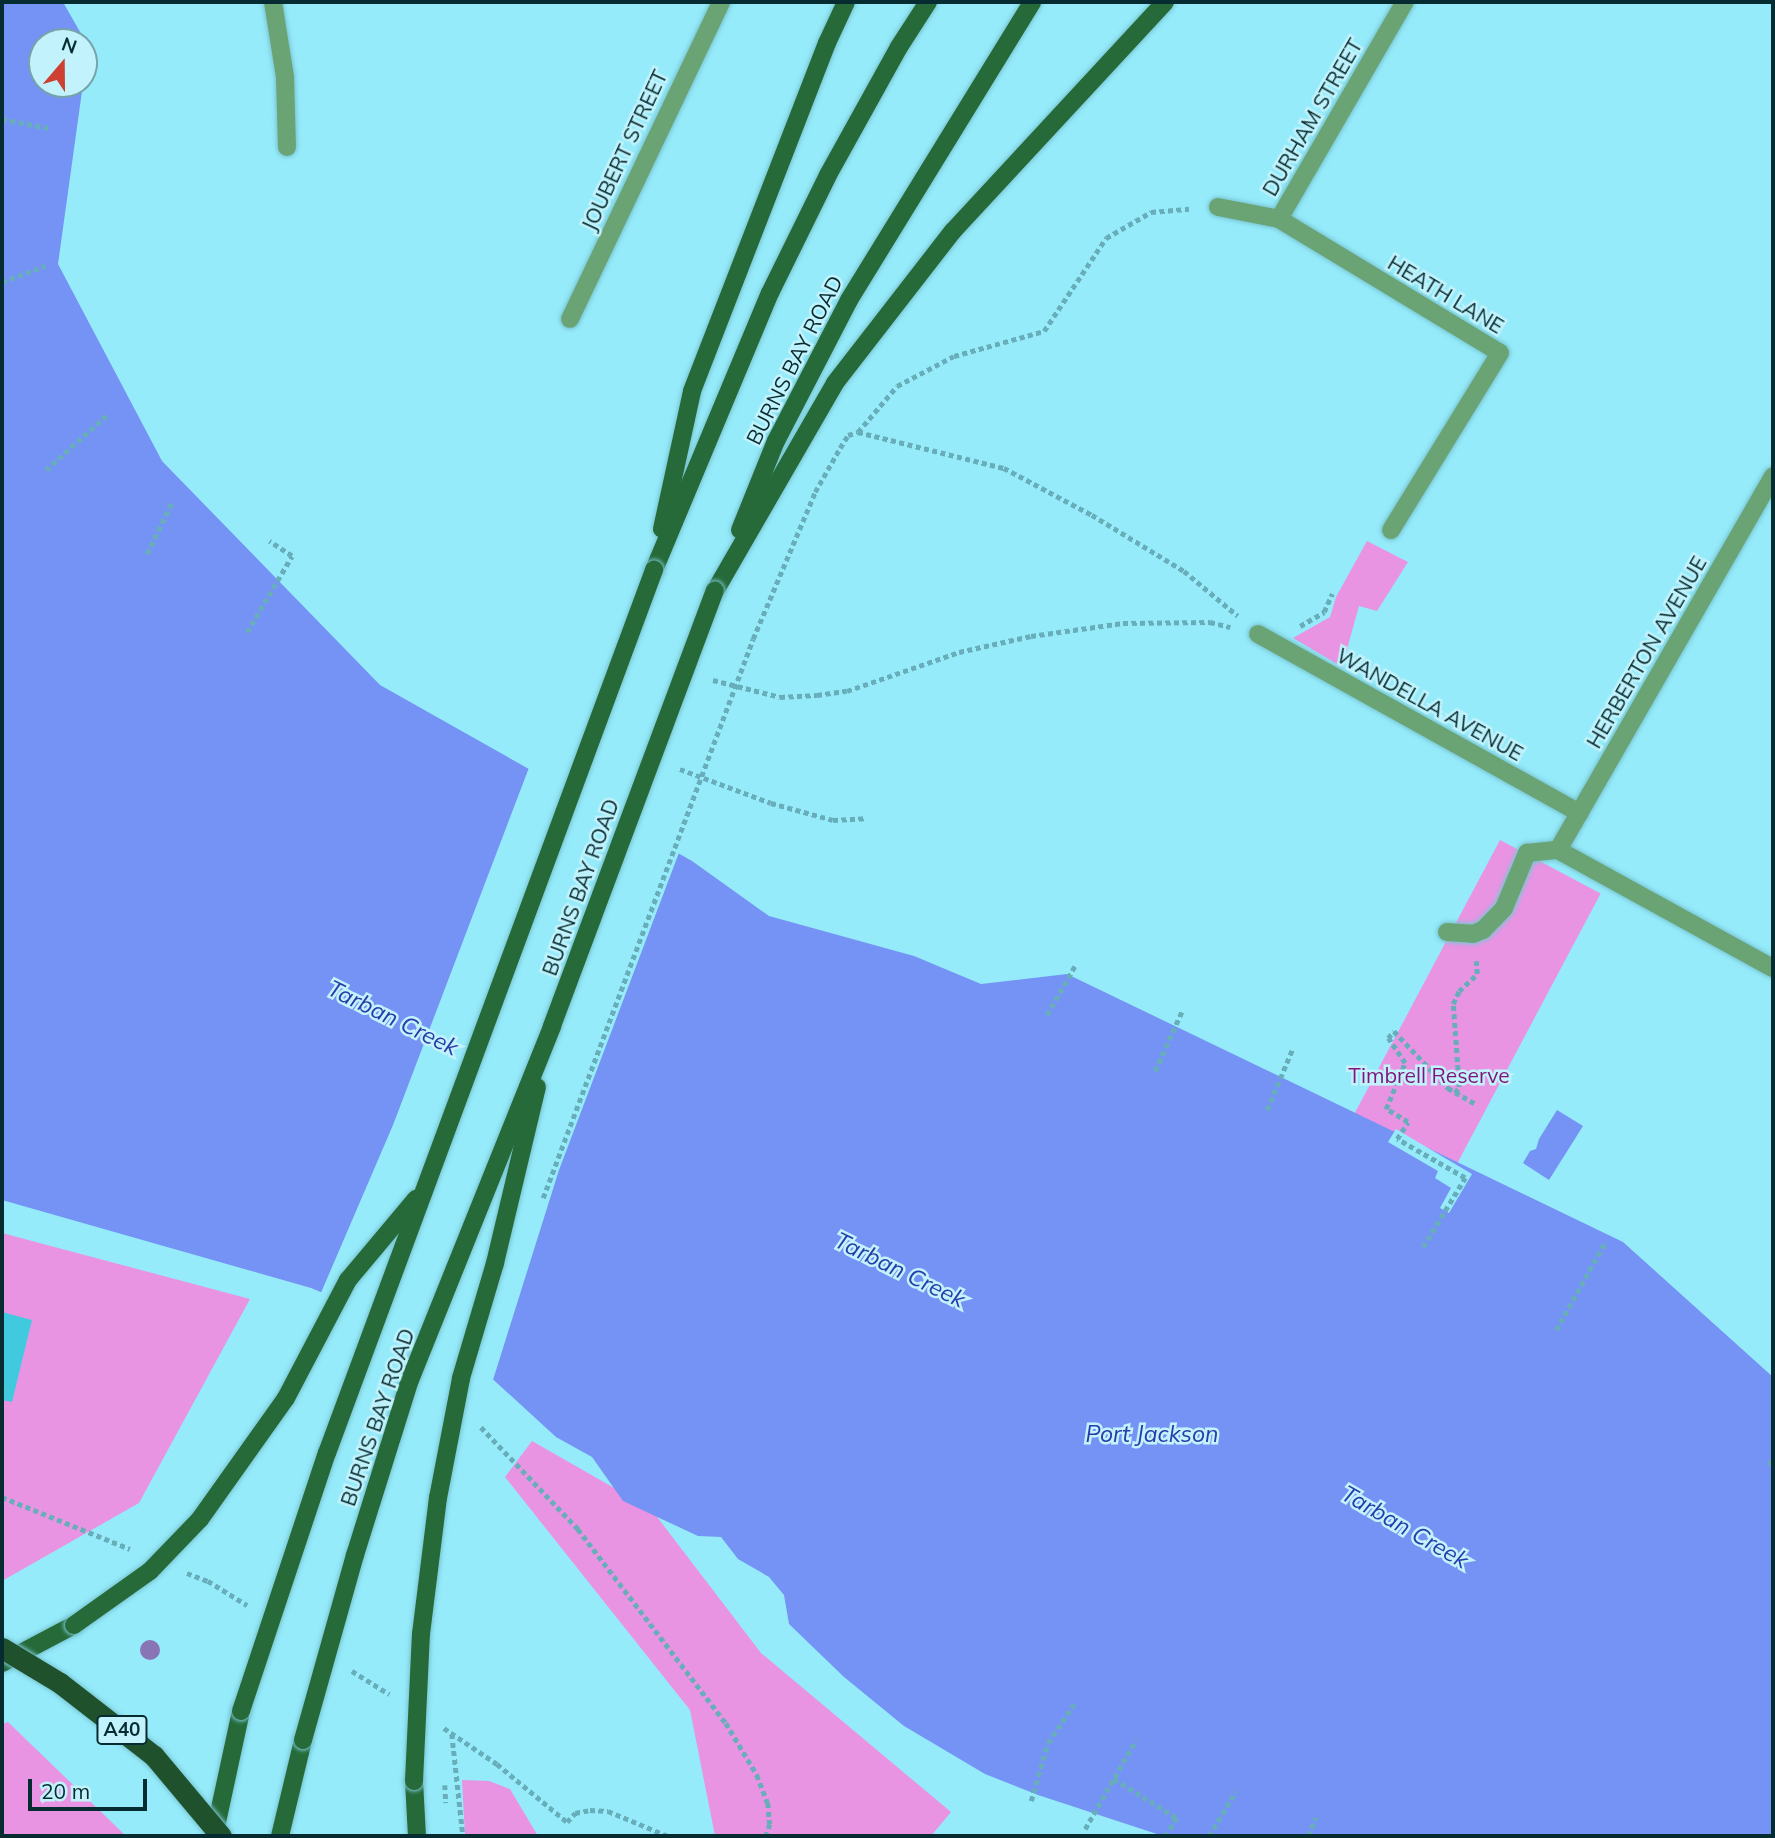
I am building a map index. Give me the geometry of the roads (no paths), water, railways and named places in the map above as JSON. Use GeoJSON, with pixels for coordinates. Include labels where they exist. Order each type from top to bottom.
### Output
{"type":"FeatureCollection","features":[{"type":"Feature","properties":{"kind":"highway","name":"A40"},"geometry":{"type":"LineString","coordinates":[[2,1648],[60,1683],[154,1756],[221,1836]]}},
{"type":"Feature","properties":{"kind":"main road"},"geometry":{"type":"LineString","coordinates":[[654,570],[692,391],[799,114],[846,2]]}},
{"type":"Feature","properties":{"kind":"main road","name":"BURNS BAY ROAD"},"geometry":{"type":"LineString","coordinates":[[214,1836],[241,1711],[327,1453],[654,570],[770,293],[828,175],[899,47],[929,2]]}},
{"type":"Feature","properties":{"kind":"main road","name":"BURNS BAY ROAD"},"geometry":{"type":"LineString","coordinates":[[280,1836],[303,1740],[355,1555],[410,1380],[552,1026],[715,592],[776,441],[849,300],[1032,2]]}},
{"type":"Feature","properties":{"kind":"main road"},"geometry":{"type":"LineString","coordinates":[[715,592],[835,383],[953,231],[1070,100],[1165,2]]}},
{"type":"Feature","properties":{"kind":"main road"},"geometry":{"type":"LineString","coordinates":[[417,1836],[414,1781],[421,1634],[438,1498],[461,1378],[495,1263],[552,1026]]}},
{"type":"Feature","properties":{"kind":"main road"},"geometry":{"type":"LineString","coordinates":[[2,1663],[74,1625],[150,1571],[200,1519],[286,1398],[348,1280],[425,1188]]}},
{"type":"Feature","properties":{"kind":"street"},"geometry":{"type":"LineString","coordinates":[[273,2],[285,77],[287,147]]}},
{"type":"Feature","properties":{"kind":"street","name":"JOUBERT STREET"},"geometry":{"type":"LineString","coordinates":[[570,319],[721,2]]}},
{"type":"Feature","properties":{"kind":"street","name":"DURHAM STREET"},"geometry":{"type":"LineString","coordinates":[[1279,219],[1405,2]]}},
{"type":"Feature","properties":{"kind":"street","name":"HEATH LANE"},"geometry":{"type":"LineString","coordinates":[[1218,206],[1279,219],[1500,353],[1391,530]]}},
{"type":"Feature","properties":{"kind":"street","name":"HERBERTON AVENUE"},"geometry":{"type":"LineString","coordinates":[[1558,850],[1773,476]]}},
{"type":"Feature","properties":{"kind":"street","name":"WANDELLA AVENUE"},"geometry":{"type":"LineString","coordinates":[[1258,634],[1579,813]]}},
{"type":"Feature","properties":{"kind":"street"},"geometry":{"type":"LineString","coordinates":[[1447,932],[1473,934],[1489,926],[1504,908],[1527,853],[1558,850],[1773,968]]}},
{"type":"Feature","properties":{"kind":"water","name":"Port Jackson"},"geometry":{"type":"Polygon","coordinates":[[[2,2],[63,2],[78,28],[28,28],[28,98],[81,98],[58,264],[162,461],[380,685],[692,861],[769,916],[914,956],[981,984],[1067,974],[1623,1242],[1773,1377],[1773,1836],[1163,1836],[1038,1795],[985,1774],[904,1726],[844,1677],[789,1624],[784,1595],[769,1577],[738,1559],[721,1537],[698,1536],[623,1501],[592,1457],[556,1437],[485,1372],[378,1316],[311,1288],[2,1200],[2,2]]]}},
{"type":"Feature","properties":{"kind":"water"},"geometry":{"type":"Polygon","coordinates":[[[1557,1110],[1583,1126],[1549,1180],[1523,1163],[1530,1151],[1536,1149],[1557,1110]]]}},
{"type":"Feature","properties":{"kind":"water label","name":"Tarban Creek"},"geometry":{"type":"Point","coordinates":[393,1018]}},
{"type":"Feature","properties":{"kind":"water label","name":"Tarban Creek"},"geometry":{"type":"Point","coordinates":[900,1270]}},
{"type":"Feature","properties":{"kind":"water label","name":"Tarban Creek"},"geometry":{"type":"Point","coordinates":[1405,1527]}},
{"type":"Feature","properties":{"kind":"park label","name":"Timbrell Reserve"},"geometry":{"type":"Point","coordinates":[1429,1075]}}]}
